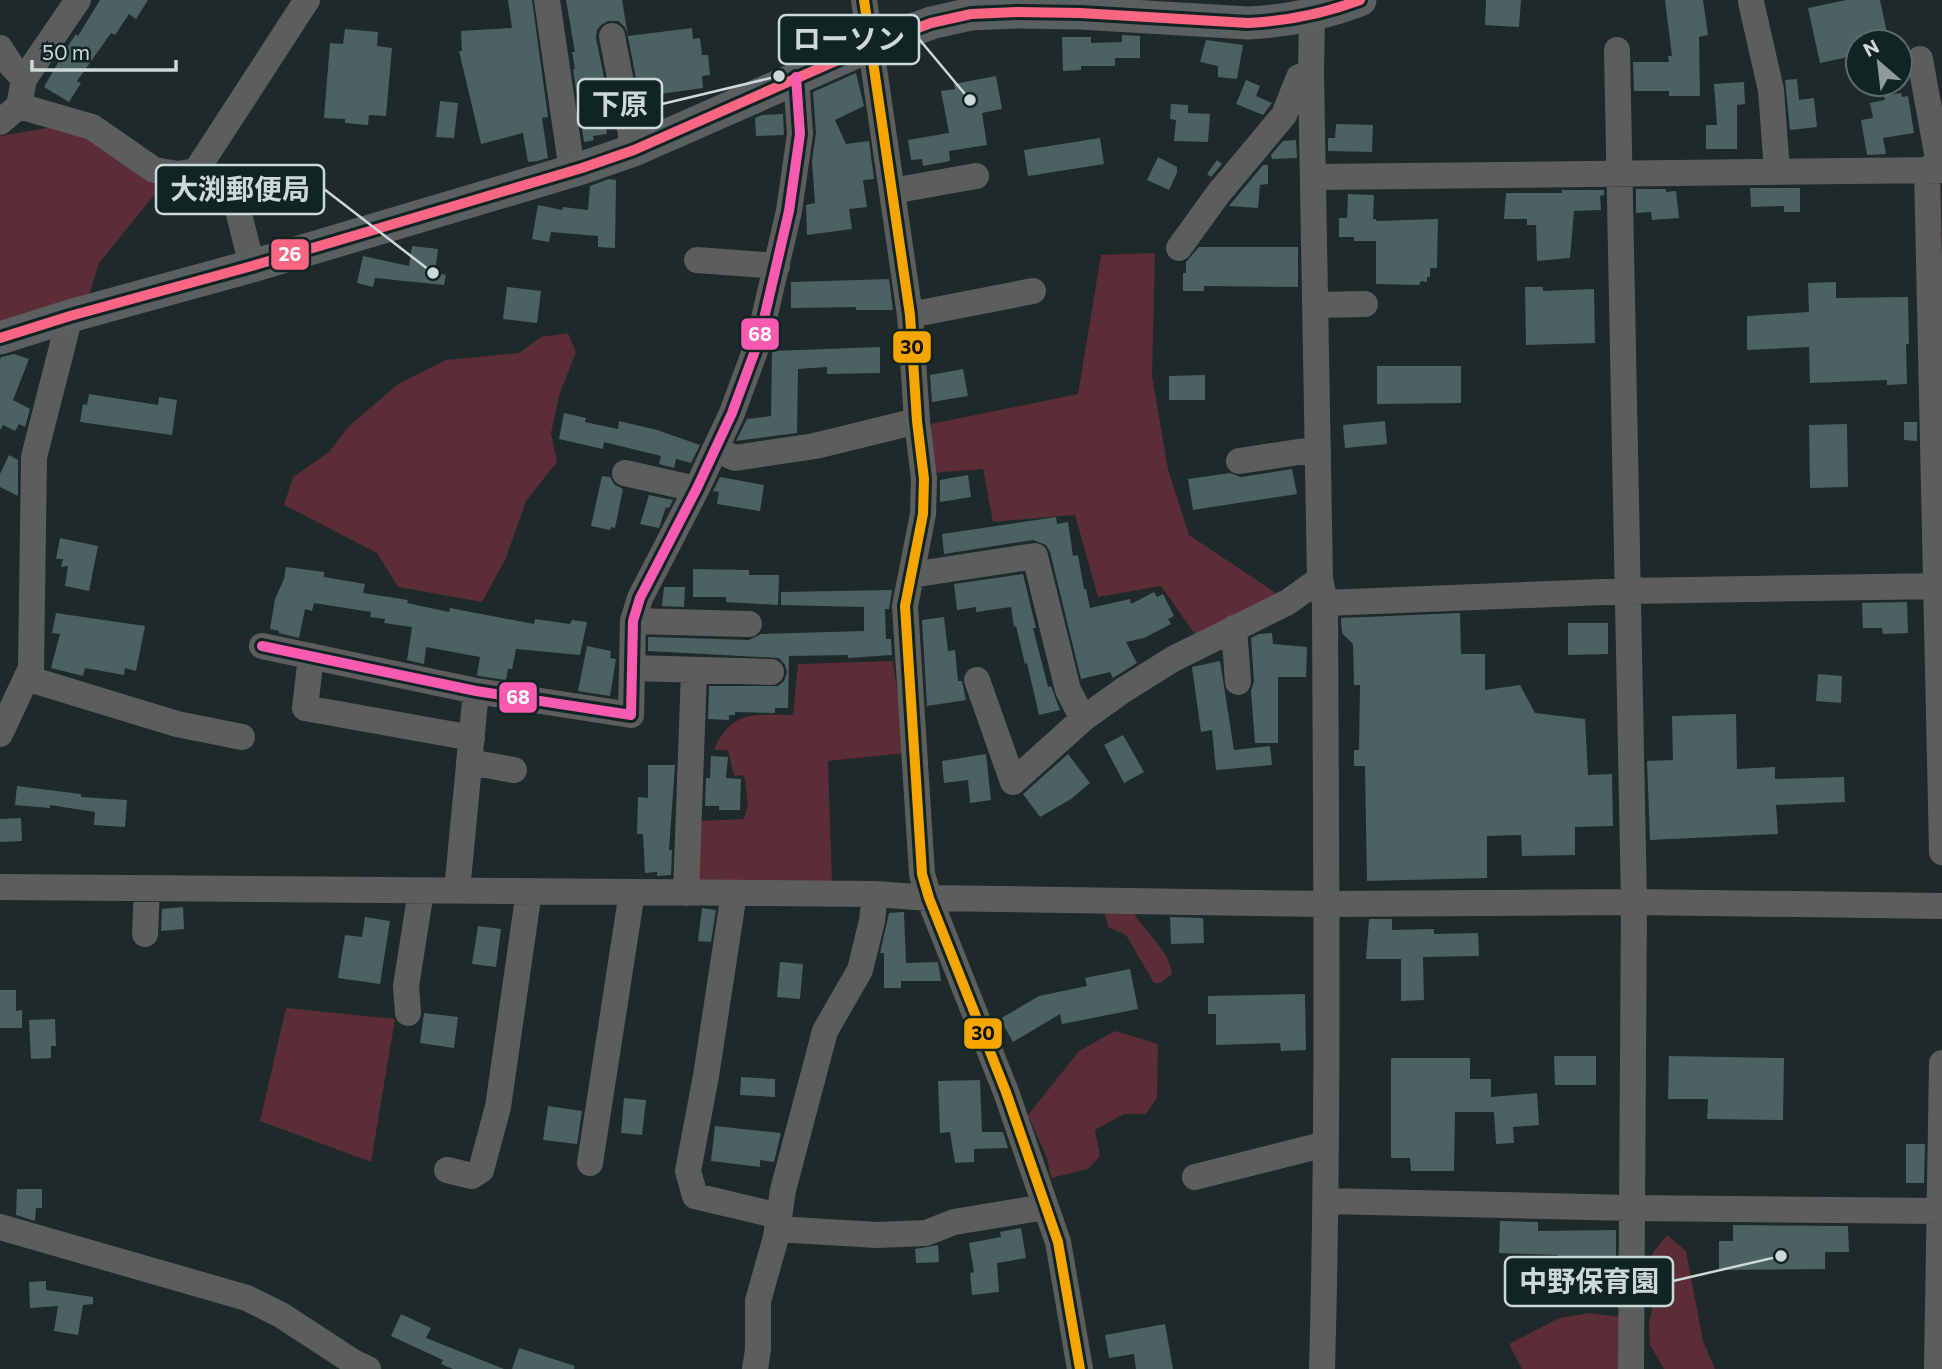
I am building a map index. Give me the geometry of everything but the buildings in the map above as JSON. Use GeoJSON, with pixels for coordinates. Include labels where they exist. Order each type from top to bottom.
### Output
{"type":"FeatureCollection","features":[{"type":"Feature","properties":{"kind":"main road"},"geometry":{"type":"LineString","coordinates":[[0,338],[572,171],[634,150],[796,77],[931,23],[971,14],[1082,7],[1181,10],[1248,23],[1276,11],[1312,16],[1360,0]]}},
{"type":"Feature","properties":{"kind":"street"},"geometry":{"type":"LineString","coordinates":[[78,0],[24,79],[9,114],[92,127],[154,170],[178,174],[196,171],[223,179],[234,194],[252,266]]}},
{"type":"Feature","properties":{"kind":"street"},"geometry":{"type":"LineString","coordinates":[[196,171],[307,0]]}},
{"type":"Feature","properties":{"kind":"street"},"geometry":{"type":"LineString","coordinates":[[547,0],[572,171]]}},
{"type":"Feature","properties":{"kind":"street"},"geometry":{"type":"LineString","coordinates":[[864,0],[910,315],[924,479],[923,514],[905,606],[922,874],[1006,1092],[1058,1242],[1080,1369]]}},
{"type":"Feature","properties":{"kind":"street"},"geometry":{"type":"LineString","coordinates":[[1751,2],[1771,90],[1777,172]]}},
{"type":"Feature","properties":{"kind":"street"},"geometry":{"type":"LineString","coordinates":[[1312,16],[1327,904],[1326,1201],[1322,1369]]}},
{"type":"Feature","properties":{"kind":"street"},"geometry":{"type":"LineString","coordinates":[[612,36],[634,150]]}},
{"type":"Feature","properties":{"kind":"street"},"geometry":{"type":"LineString","coordinates":[[0,48],[24,79]]}},
{"type":"Feature","properties":{"kind":"street"},"geometry":{"type":"LineString","coordinates":[[1617,50],[1634,902],[1631,1369]]}},
{"type":"Feature","properties":{"kind":"street"},"geometry":{"type":"LineString","coordinates":[[1920,59],[1936,170],[1942,852]]}},
{"type":"Feature","properties":{"kind":"street"},"geometry":{"type":"LineString","coordinates":[[1178,248],[1218,194],[1284,116],[1299,77],[1311,73]]}},
{"type":"Feature","properties":{"kind":"street"},"geometry":{"type":"LineString","coordinates":[[262,646],[476,691],[631,715],[633,621],[640,598],[732,413],[759,340],[789,211],[800,134],[796,77]]}},
{"type":"Feature","properties":{"kind":"street"},"geometry":{"type":"LineString","coordinates":[[1314,177],[1936,170]]}},
{"type":"Feature","properties":{"kind":"street"},"geometry":{"type":"LineString","coordinates":[[892,191],[976,176]]}},
{"type":"Feature","properties":{"kind":"street"},"geometry":{"type":"LineString","coordinates":[[697,260],[777,266]]}},
{"type":"Feature","properties":{"kind":"street"},"geometry":{"type":"LineString","coordinates":[[910,315],[1033,291]]}},
{"type":"Feature","properties":{"kind":"street"},"geometry":{"type":"LineString","coordinates":[[1315,305],[1365,304]]}},
{"type":"Feature","properties":{"kind":"street"},"geometry":{"type":"LineString","coordinates":[[0,734],[31,668],[34,457],[70,316]]}},
{"type":"Feature","properties":{"kind":"street"},"geometry":{"type":"LineString","coordinates":[[715,449],[735,458],[815,446],[917,421]]}},
{"type":"Feature","properties":{"kind":"street"},"geometry":{"type":"LineString","coordinates":[[1240,461],[1318,449]]}},
{"type":"Feature","properties":{"kind":"street"},"geometry":{"type":"LineString","coordinates":[[625,473],[696,489]]}},
{"type":"Feature","properties":{"kind":"street"},"geometry":{"type":"LineString","coordinates":[[911,575],[1035,556],[1068,691],[1083,719]]}},
{"type":"Feature","properties":{"kind":"street"},"geometry":{"type":"LineString","coordinates":[[977,680],[1013,782],[1083,719],[1173,659],[1288,602],[1322,591],[1628,591],[1940,586]]}},
{"type":"Feature","properties":{"kind":"street"},"geometry":{"type":"LineString","coordinates":[[633,621],[749,624]]}},
{"type":"Feature","properties":{"kind":"street"},"geometry":{"type":"LineString","coordinates":[[1234,628],[1238,682]]}},
{"type":"Feature","properties":{"kind":"street"},"geometry":{"type":"LineString","coordinates":[[311,656],[305,708],[470,750],[514,770]]}},
{"type":"Feature","properties":{"kind":"street"},"geometry":{"type":"LineString","coordinates":[[633,668],[771,672]]}},
{"type":"Feature","properties":{"kind":"street"},"geometry":{"type":"LineString","coordinates":[[686,892],[694,671]]}},
{"type":"Feature","properties":{"kind":"street"},"geometry":{"type":"LineString","coordinates":[[26,678],[177,724],[242,737]]}},
{"type":"Feature","properties":{"kind":"street"},"geometry":{"type":"LineString","coordinates":[[457,891],[476,691]]}},
{"type":"Feature","properties":{"kind":"street"},"geometry":{"type":"LineString","coordinates":[[0,887],[875,894],[929,898],[1327,904],[1634,902],[1942,906]]}},
{"type":"Feature","properties":{"kind":"street"},"geometry":{"type":"LineString","coordinates":[[145,934],[147,888]]}},
{"type":"Feature","properties":{"kind":"street"},"geometry":{"type":"LineString","coordinates":[[408,1013],[407,986],[421,891]]}},
{"type":"Feature","properties":{"kind":"street"},"geometry":{"type":"LineString","coordinates":[[447,1170],[472,1176],[481,1170],[498,1107],[529,891]]}},
{"type":"Feature","properties":{"kind":"street"},"geometry":{"type":"LineString","coordinates":[[590,1163],[632,892]]}},
{"type":"Feature","properties":{"kind":"street"},"geometry":{"type":"LineString","coordinates":[[734,893],[706,1076],[688,1171],[695,1196],[778,1223],[877,1236],[926,1233],[954,1222],[1045,1207]]}},
{"type":"Feature","properties":{"kind":"street"},"geometry":{"type":"LineString","coordinates":[[755,1369],[758,1350],[758,1301],[778,1223],[783,1190],[825,1031],[860,970],[872,921],[875,894]]}},
{"type":"Feature","properties":{"kind":"street"},"geometry":{"type":"LineString","coordinates":[[1937,1369],[1942,1211],[1942,1063]]}},
{"type":"Feature","properties":{"kind":"street"},"geometry":{"type":"LineString","coordinates":[[1195,1177],[1326,1144]]}},
{"type":"Feature","properties":{"kind":"street"},"geometry":{"type":"LineString","coordinates":[[1326,1201],[1942,1211]]}},
{"type":"Feature","properties":{"kind":"street"},"geometry":{"type":"LineString","coordinates":[[0,1227],[247,1298],[281,1315],[368,1369]]}},
{"type":"Feature","properties":{"kind":"shaded area"},"geometry":{"type":"Polygon","coordinates":[[[64,125],[98,140],[160,188],[99,263],[86,305],[0,323],[0,136],[64,125]]]}},
{"type":"Feature","properties":{"kind":"shaded area"},"geometry":{"type":"Polygon","coordinates":[[[1155,253],[1152,376],[1168,469],[1189,535],[1282,597],[1197,637],[1161,586],[1098,597],[1075,515],[993,522],[983,469],[931,473],[931,424],[1078,394],[1101,255],[1155,253]]]}},
{"type":"Feature","properties":{"kind":"shaded area"},"geometry":{"type":"Polygon","coordinates":[[[568,333],[576,352],[560,393],[551,433],[557,462],[526,501],[506,558],[482,602],[398,587],[377,553],[284,505],[293,477],[329,452],[348,427],[398,384],[446,360],[519,353],[541,337],[568,333]]]}},
{"type":"Feature","properties":{"kind":"shaded area"},"geometry":{"type":"Polygon","coordinates":[[[893,661],[905,753],[828,761],[832,883],[692,885],[697,821],[744,819],[748,805],[744,775],[734,776],[728,750],[715,750],[725,731],[732,724],[747,717],[793,715],[798,664],[893,661]]]}},
{"type":"Feature","properties":{"kind":"shaded area"},"geometry":{"type":"Polygon","coordinates":[[[1114,908],[1132,910],[1166,957],[1172,974],[1160,983],[1154,983],[1126,935],[1108,927],[1105,914],[1114,908]]]}},
{"type":"Feature","properties":{"kind":"shaded area"},"geometry":{"type":"Polygon","coordinates":[[[286,1008],[395,1019],[371,1162],[260,1121],[286,1008]]]}},
{"type":"Feature","properties":{"kind":"shaded area"},"geometry":{"type":"Polygon","coordinates":[[[1115,1031],[1158,1044],[1157,1098],[1146,1114],[1124,1114],[1095,1130],[1100,1156],[1088,1169],[1051,1178],[1047,1158],[1028,1115],[1079,1051],[1115,1031]]]}},
{"type":"Feature","properties":{"kind":"shaded area"},"geometry":{"type":"Polygon","coordinates":[[[1667,1235],[1686,1251],[1703,1341],[1715,1369],[1664,1369],[1650,1345],[1649,1323],[1660,1271],[1652,1254],[1667,1235]]]}},
{"type":"Feature","properties":{"kind":"shaded area"},"geometry":{"type":"Polygon","coordinates":[[[1589,1313],[1620,1317],[1623,1369],[1522,1369],[1509,1344],[1559,1318],[1589,1313]]]}},
{"type":"Feature","properties":{"kind":"transit line","name":"30"},"geometry":{"type":"LineString","coordinates":[[864,0],[910,315],[924,479],[923,514],[905,606],[922,874],[1006,1092],[1058,1242],[1080,1369]]}},
{"type":"Feature","properties":{"kind":"transit line","name":"26"},"geometry":{"type":"LineString","coordinates":[[0,338],[582,168],[634,150],[872,45],[931,23],[971,14],[1017,12],[1248,23],[1305,16],[1360,0]]}},
{"type":"Feature","properties":{"kind":"transit line","name":"68"},"geometry":{"type":"LineString","coordinates":[[262,646],[476,691],[631,715],[633,621],[640,598],[732,413],[759,340],[789,211],[800,134],[796,77]]}},
{"type":"Feature","properties":{"kind":"place","name":"下原"},"geometry":{"type":"Point","coordinates":[779,76]}},
{"type":"Feature","properties":{"kind":"place","name":"ローソン"},"geometry":{"type":"Point","coordinates":[970,100]}},
{"type":"Feature","properties":{"kind":"place","name":"大渕郵便局"},"geometry":{"type":"Point","coordinates":[433,273]}},
{"type":"Feature","properties":{"kind":"place","name":"中野保育園"},"geometry":{"type":"Point","coordinates":[1781,1256]}}]}
